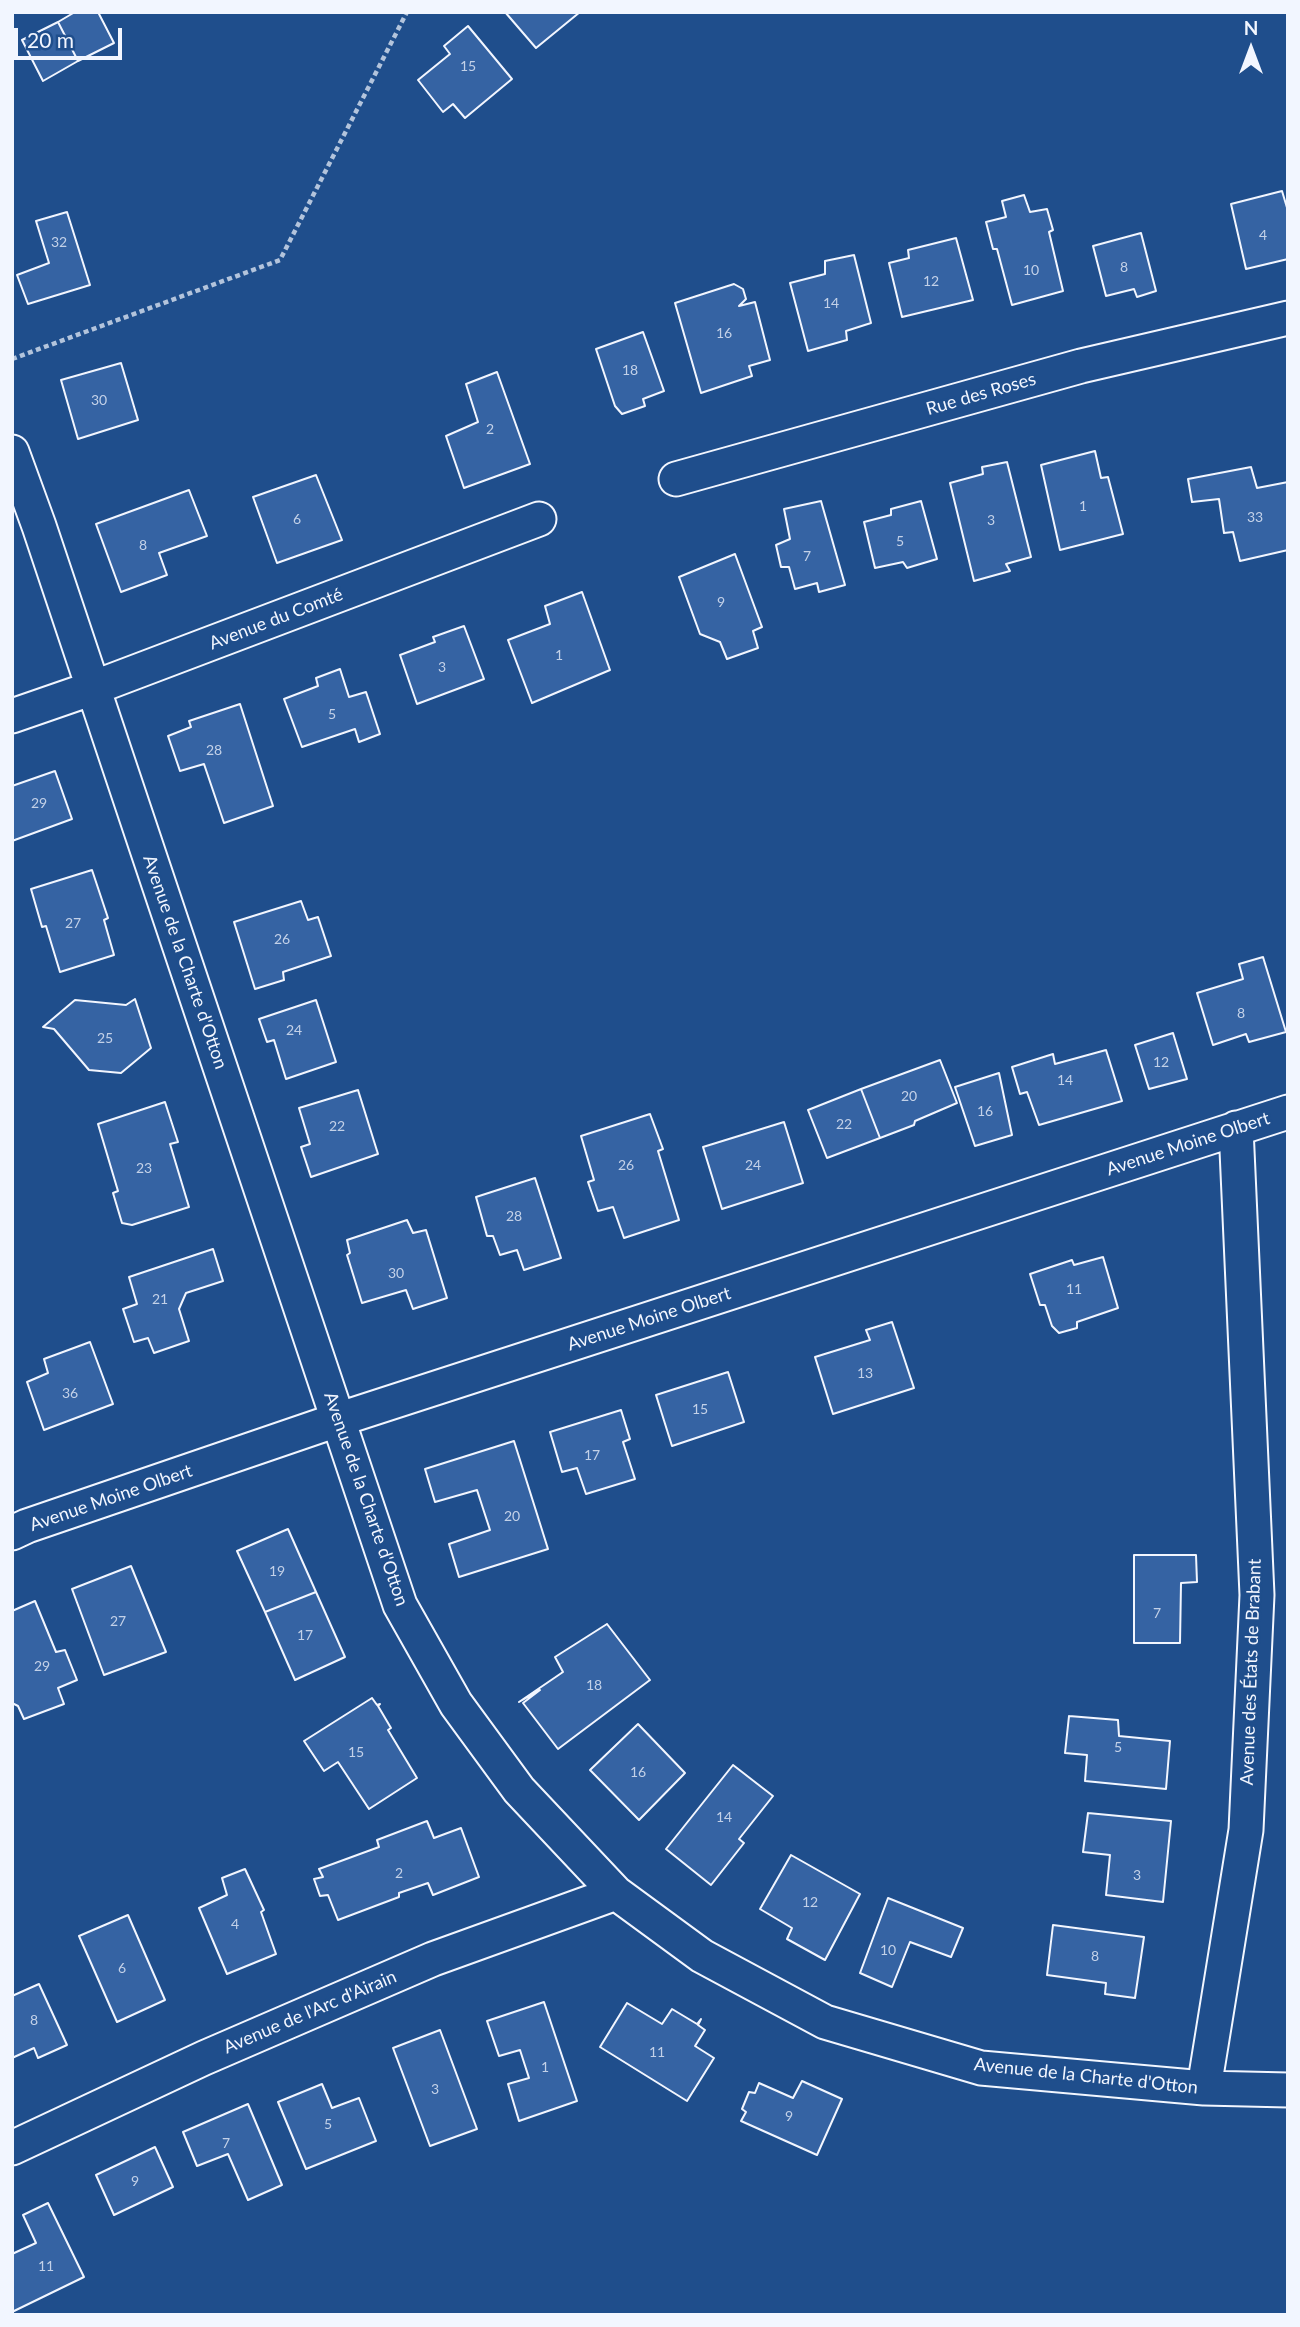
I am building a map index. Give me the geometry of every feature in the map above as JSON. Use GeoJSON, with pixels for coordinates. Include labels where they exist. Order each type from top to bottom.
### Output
{"type":"FeatureCollection","features":[{"type":"Feature","properties":{"kind":"street","name":"Rue des Roses"},"geometry":{"type":"LineString","coordinates":[[676,479],[1081,366],[1288,318]]}},
{"type":"Feature","properties":{"kind":"street","name":"Avenue de la Charte d'Otton"},"geometry":{"type":"LineString","coordinates":[[12,452],[340,1419],[400,1605],[456,1704],[519,1790],[616,1893],[702,1956],[825,2022],[981,2068],[1203,2088],[1288,2090]]}},
{"type":"Feature","properties":{"kind":"street","name":"Avenue du Comté"},"geometry":{"type":"LineString","coordinates":[[12,716],[540,519]]}},
{"type":"Feature","properties":{"kind":"street","name":"Avenue Moine Olbert"},"geometry":{"type":"LineString","coordinates":[[12,1533],[340,1419],[1288,1112]]}},
{"type":"Feature","properties":{"kind":"street","name":"Avenue des États de Brabant"},"geometry":{"type":"LineString","coordinates":[[1203,2088],[1247,1830],[1256,1595],[1236,1128]]}},
{"type":"Feature","properties":{"kind":"street","name":"Avenue de l'Arc d'Airain"},"geometry":{"type":"LineString","coordinates":[[12,2148],[204,2058],[433,1959],[616,1893]]}},
{"type":"Feature","properties":{"kind":"path"},"geometry":{"type":"LineString","coordinates":[[12,359],[280,260],[407,12]]}},
{"type":"Feature","properties":{"kind":"building"},"geometry":{"type":"Polygon","coordinates":[[[75,12],[98,12],[114,43],[78,61],[58,22],[75,12]]]}},
{"type":"Feature","properties":{"kind":"building"},"geometry":{"type":"Polygon","coordinates":[[[505,12],[580,12],[536,48],[505,12]]]}},
{"type":"Feature","properties":{"kind":"building"},"geometry":{"type":"Polygon","coordinates":[[[58,22],[78,61],[43,81],[22,40],[58,22]]]}},
{"type":"Feature","properties":{"kind":"building"},"geometry":{"type":"Polygon","coordinates":[[[468,26],[512,79],[465,118],[453,104],[443,112],[418,80],[450,54],[444,46],[468,26]]]}},
{"type":"Feature","properties":{"kind":"building"},"geometry":{"type":"Polygon","coordinates":[[[1282,191],[1288,211],[1288,259],[1246,269],[1231,204],[1282,191]]]}},
{"type":"Feature","properties":{"kind":"building"},"geometry":{"type":"Polygon","coordinates":[[[1024,195],[1030,212],[1047,209],[1053,230],[1049,232],[1063,291],[1012,305],[997,249],[993,249],[986,222],[1006,217],[1002,201],[1024,195]]]}},
{"type":"Feature","properties":{"kind":"building"},"geometry":{"type":"Polygon","coordinates":[[[67,212],[90,285],[28,304],[17,275],[49,263],[36,221],[67,212]]]}},
{"type":"Feature","properties":{"kind":"building"},"geometry":{"type":"Polygon","coordinates":[[[1141,233],[1156,291],[1137,297],[1134,289],[1106,296],[1093,246],[1141,233]]]}},
{"type":"Feature","properties":{"kind":"building"},"geometry":{"type":"Polygon","coordinates":[[[956,238],[973,300],[902,317],[889,263],[909,258],[908,250],[956,238]]]}},
{"type":"Feature","properties":{"kind":"building"},"geometry":{"type":"Polygon","coordinates":[[[854,255],[871,323],[846,331],[847,340],[808,351],[790,283],[825,274],[825,261],[854,255]]]}},
{"type":"Feature","properties":{"kind":"building"},"geometry":{"type":"Polygon","coordinates":[[[734,284],[743,289],[746,299],[739,306],[755,302],[770,360],[749,366],[752,376],[701,393],[675,303],[734,284]]]}},
{"type":"Feature","properties":{"kind":"building"},"geometry":{"type":"Polygon","coordinates":[[[643,332],[664,391],[643,399],[645,406],[622,414],[615,406],[596,349],[643,332]]]}},
{"type":"Feature","properties":{"kind":"building"},"geometry":{"type":"Polygon","coordinates":[[[121,363],[138,420],[78,439],[61,380],[121,363]]]}},
{"type":"Feature","properties":{"kind":"building"},"geometry":{"type":"Polygon","coordinates":[[[497,372],[530,464],[464,488],[446,436],[478,422],[466,384],[497,372]]]}},
{"type":"Feature","properties":{"kind":"building"},"geometry":{"type":"Polygon","coordinates":[[[1095,451],[1101,478],[1108,477],[1123,534],[1060,550],[1041,465],[1095,451]]]}},
{"type":"Feature","properties":{"kind":"building"},"geometry":{"type":"Polygon","coordinates":[[[1007,462],[1031,557],[1006,564],[1010,571],[974,581],[950,483],[983,474],[982,467],[1007,462]]]}},
{"type":"Feature","properties":{"kind":"building"},"geometry":{"type":"Polygon","coordinates":[[[1251,467],[1257,488],[1288,482],[1288,550],[1240,561],[1233,532],[1224,533],[1219,499],[1192,502],[1188,479],[1251,467]]]}},
{"type":"Feature","properties":{"kind":"building"},"geometry":{"type":"Polygon","coordinates":[[[316,475],[342,540],[277,563],[253,497],[316,475]]]}},
{"type":"Feature","properties":{"kind":"building"},"geometry":{"type":"Polygon","coordinates":[[[189,490],[207,536],[159,553],[167,575],[121,592],[96,524],[189,490]]]}},
{"type":"Feature","properties":{"kind":"building"},"geometry":{"type":"Polygon","coordinates":[[[821,501],[845,585],[819,592],[817,583],[795,589],[789,567],[781,567],[776,545],[790,539],[784,509],[821,501]]]}},
{"type":"Feature","properties":{"kind":"building"},"geometry":{"type":"Polygon","coordinates":[[[921,501],[937,559],[907,568],[903,562],[875,568],[864,522],[891,515],[891,509],[921,501]]]}},
{"type":"Feature","properties":{"kind":"building"},"geometry":{"type":"Polygon","coordinates":[[[735,554],[762,627],[753,631],[758,648],[727,659],[720,642],[700,634],[679,577],[735,554]]]}},
{"type":"Feature","properties":{"kind":"building"},"geometry":{"type":"Polygon","coordinates":[[[582,592],[610,670],[532,703],[508,640],[550,624],[545,606],[582,592]]]}},
{"type":"Feature","properties":{"kind":"building"},"geometry":{"type":"Polygon","coordinates":[[[464,626],[484,679],[417,704],[400,655],[435,642],[433,637],[464,626]]]}},
{"type":"Feature","properties":{"kind":"building"},"geometry":{"type":"Polygon","coordinates":[[[340,669],[349,697],[366,692],[380,734],[359,742],[355,729],[302,747],[284,699],[318,686],[316,678],[340,669]]]}},
{"type":"Feature","properties":{"kind":"building"},"geometry":{"type":"Polygon","coordinates":[[[240,704],[273,806],[224,823],[204,764],[180,771],[168,736],[191,727],[189,721],[240,704]]]}},
{"type":"Feature","properties":{"kind":"building"},"geometry":{"type":"Polygon","coordinates":[[[55,771],[72,819],[12,841],[12,786],[55,771]]]}},
{"type":"Feature","properties":{"kind":"building"},"geometry":{"type":"Polygon","coordinates":[[[92,870],[108,918],[104,920],[114,955],[60,972],[46,926],[42,927],[31,889],[92,870]]]}},
{"type":"Feature","properties":{"kind":"building"},"geometry":{"type":"Polygon","coordinates":[[[301,901],[308,920],[318,917],[331,956],[283,972],[284,980],[255,989],[234,922],[301,901]]]}},
{"type":"Feature","properties":{"kind":"building"},"geometry":{"type":"Polygon","coordinates":[[[1263,957],[1286,1032],[1249,1042],[1246,1034],[1213,1045],[1197,993],[1243,979],[1239,964],[1263,957]]]}},
{"type":"Feature","properties":{"kind":"building"},"geometry":{"type":"Polygon","coordinates":[[[135,999],[151,1048],[121,1073],[89,1070],[54,1029],[43,1027],[75,1000],[126,1005],[135,999]]]}},
{"type":"Feature","properties":{"kind":"building"},"geometry":{"type":"Polygon","coordinates":[[[316,1000],[336,1062],[286,1079],[274,1040],[267,1042],[259,1019],[316,1000]]]}},
{"type":"Feature","properties":{"kind":"building"},"geometry":{"type":"Polygon","coordinates":[[[1173,1033],[1187,1079],[1149,1089],[1135,1045],[1173,1033]]]}},
{"type":"Feature","properties":{"kind":"building"},"geometry":{"type":"Polygon","coordinates":[[[1106,1050],[1122,1101],[1039,1125],[1027,1092],[1020,1094],[1012,1067],[1053,1054],[1055,1064],[1106,1050]]]}},
{"type":"Feature","properties":{"kind":"building"},"geometry":{"type":"Polygon","coordinates":[[[940,1060],[957,1103],[915,1121],[914,1125],[880,1138],[861,1089],[940,1060]]]}},
{"type":"Feature","properties":{"kind":"building"},"geometry":{"type":"Polygon","coordinates":[[[999,1073],[1012,1135],[975,1146],[955,1087],[999,1073]]]}},
{"type":"Feature","properties":{"kind":"building"},"geometry":{"type":"Polygon","coordinates":[[[861,1089],[880,1138],[827,1158],[808,1110],[861,1089]]]}},
{"type":"Feature","properties":{"kind":"building"},"geometry":{"type":"Polygon","coordinates":[[[358,1090],[378,1154],[311,1177],[301,1147],[310,1144],[299,1108],[358,1090]]]}},
{"type":"Feature","properties":{"kind":"building"},"geometry":{"type":"Polygon","coordinates":[[[165,1102],[178,1142],[170,1144],[189,1207],[132,1225],[122,1223],[113,1193],[118,1191],[98,1124],[165,1102]]]}},
{"type":"Feature","properties":{"kind":"building"},"geometry":{"type":"Polygon","coordinates":[[[650,1114],[663,1149],[658,1151],[679,1220],[624,1238],[613,1207],[598,1211],[588,1182],[594,1180],[581,1136],[650,1114]]]}},
{"type":"Feature","properties":{"kind":"building"},"geometry":{"type":"Polygon","coordinates":[[[784,1122],[803,1183],[722,1209],[703,1147],[784,1122]]]}},
{"type":"Feature","properties":{"kind":"building"},"geometry":{"type":"Polygon","coordinates":[[[535,1178],[561,1258],[524,1270],[517,1250],[500,1255],[493,1236],[487,1236],[476,1197],[535,1178]]]}},
{"type":"Feature","properties":{"kind":"building"},"geometry":{"type":"Polygon","coordinates":[[[407,1220],[413,1233],[426,1230],[447,1298],[413,1309],[406,1290],[362,1303],[347,1255],[350,1253],[347,1240],[407,1220]]]}},
{"type":"Feature","properties":{"kind":"building"},"geometry":{"type":"Polygon","coordinates":[[[213,1249],[223,1281],[186,1293],[179,1309],[189,1341],[154,1353],[148,1338],[134,1342],[123,1309],[137,1304],[129,1277],[213,1249]]]}},
{"type":"Feature","properties":{"kind":"building"},"geometry":{"type":"Polygon","coordinates":[[[1103,1257],[1118,1308],[1077,1322],[1077,1328],[1059,1333],[1052,1326],[1045,1305],[1040,1305],[1030,1274],[1072,1260],[1074,1265],[1103,1257]]]}},
{"type":"Feature","properties":{"kind":"building"},"geometry":{"type":"Polygon","coordinates":[[[892,1322],[914,1388],[833,1414],[815,1357],[870,1340],[866,1330],[892,1322]]]}},
{"type":"Feature","properties":{"kind":"building"},"geometry":{"type":"Polygon","coordinates":[[[90,1342],[113,1404],[44,1430],[27,1382],[48,1373],[44,1359],[90,1342]]]}},
{"type":"Feature","properties":{"kind":"building"},"geometry":{"type":"Polygon","coordinates":[[[728,1372],[744,1422],[672,1446],[656,1395],[728,1372]]]}},
{"type":"Feature","properties":{"kind":"building"},"geometry":{"type":"Polygon","coordinates":[[[621,1410],[630,1439],[623,1442],[635,1479],[586,1494],[577,1468],[562,1472],[550,1432],[621,1410]]]}},
{"type":"Feature","properties":{"kind":"building"},"geometry":{"type":"Polygon","coordinates":[[[514,1441],[548,1549],[459,1577],[449,1544],[490,1530],[477,1490],[435,1502],[425,1469],[514,1441]]]}},
{"type":"Feature","properties":{"kind":"building"},"geometry":{"type":"Polygon","coordinates":[[[288,1529],[316,1592],[265,1612],[237,1551],[288,1529]]]}},
{"type":"Feature","properties":{"kind":"building"},"geometry":{"type":"Polygon","coordinates":[[[1134,1555],[1196,1555],[1197,1582],[1181,1583],[1180,1643],[1134,1643],[1134,1555]]]}},
{"type":"Feature","properties":{"kind":"building"},"geometry":{"type":"Polygon","coordinates":[[[131,1566],[166,1652],[104,1675],[72,1589],[131,1566]]]}},
{"type":"Feature","properties":{"kind":"building"},"geometry":{"type":"Polygon","coordinates":[[[316,1592],[345,1657],[295,1680],[265,1612],[316,1592]]]}},
{"type":"Feature","properties":{"kind":"building"},"geometry":{"type":"Polygon","coordinates":[[[35,1601],[56,1652],[65,1650],[77,1680],[58,1688],[64,1704],[24,1719],[18,1706],[12,1703],[12,1611],[35,1601]]]}},
{"type":"Feature","properties":{"kind":"building"},"geometry":{"type":"Polygon","coordinates":[[[607,1624],[650,1680],[558,1749],[523,1703],[540,1690],[519,1702],[563,1672],[555,1657],[607,1624]]]}},
{"type":"Feature","properties":{"kind":"building"},"geometry":{"type":"Polygon","coordinates":[[[372,1698],[377,1705],[380,1704],[378,1706],[391,1728],[388,1730],[417,1778],[369,1809],[338,1762],[324,1771],[304,1741],[372,1698]]]}},
{"type":"Feature","properties":{"kind":"building"},"geometry":{"type":"Polygon","coordinates":[[[1069,1716],[1118,1720],[1119,1736],[1170,1741],[1166,1789],[1085,1781],[1087,1755],[1065,1753],[1069,1716]]]}},
{"type":"Feature","properties":{"kind":"building"},"geometry":{"type":"Polygon","coordinates":[[[638,1724],[685,1773],[639,1820],[590,1770],[638,1724]]]}},
{"type":"Feature","properties":{"kind":"building"},"geometry":{"type":"Polygon","coordinates":[[[733,1765],[773,1796],[739,1839],[744,1843],[711,1885],[666,1849],[733,1765]]]}},
{"type":"Feature","properties":{"kind":"building"},"geometry":{"type":"Polygon","coordinates":[[[1088,1813],[1171,1821],[1163,1902],[1106,1895],[1110,1855],[1083,1852],[1088,1813]]]}},
{"type":"Feature","properties":{"kind":"building"},"geometry":{"type":"Polygon","coordinates":[[[427,1821],[434,1838],[461,1828],[479,1877],[433,1895],[428,1883],[338,1920],[328,1895],[320,1896],[314,1879],[323,1877],[319,1869],[379,1847],[377,1840],[427,1821]]]}},
{"type":"Feature","properties":{"kind":"building"},"geometry":{"type":"Polygon","coordinates":[[[791,1855],[860,1894],[825,1960],[787,1939],[792,1928],[760,1909],[791,1855]]]}},
{"type":"Feature","properties":{"kind":"building"},"geometry":{"type":"Polygon","coordinates":[[[245,1869],[264,1910],[261,1912],[276,1954],[227,1974],[199,1908],[227,1895],[222,1878],[245,1869]]]}},
{"type":"Feature","properties":{"kind":"building"},"geometry":{"type":"Polygon","coordinates":[[[888,1898],[963,1928],[951,1957],[910,1942],[892,1987],[860,1973],[888,1898]]]}},
{"type":"Feature","properties":{"kind":"building"},"geometry":{"type":"Polygon","coordinates":[[[128,1915],[165,2000],[117,2022],[79,1936],[128,1915]]]}},
{"type":"Feature","properties":{"kind":"building"},"geometry":{"type":"Polygon","coordinates":[[[1053,1925],[1144,1937],[1135,1998],[1105,1994],[1106,1983],[1047,1975],[1053,1925]]]}},
{"type":"Feature","properties":{"kind":"building"},"geometry":{"type":"Polygon","coordinates":[[[39,1984],[67,2045],[38,2058],[34,2048],[12,2058],[12,1996],[39,1984]]]}},
{"type":"Feature","properties":{"kind":"building"},"geometry":{"type":"Polygon","coordinates":[[[544,2002],[577,2101],[519,2121],[508,2084],[529,2078],[520,2050],[499,2056],[487,2021],[544,2002]]]}},
{"type":"Feature","properties":{"kind":"building"},"geometry":{"type":"Polygon","coordinates":[[[627,2003],[662,2024],[672,2009],[697,2024],[701,2019],[698,2025],[705,2030],[695,2046],[714,2058],[687,2101],[600,2047],[627,2003]]]}},
{"type":"Feature","properties":{"kind":"building"},"geometry":{"type":"Polygon","coordinates":[[[440,2030],[477,2129],[430,2146],[393,2048],[440,2030]]]}},
{"type":"Feature","properties":{"kind":"building"},"geometry":{"type":"Polygon","coordinates":[[[802,2081],[842,2099],[817,2155],[741,2121],[746,2112],[742,2109],[749,2092],[755,2093],[759,2083],[793,2098],[802,2081]]]}},
{"type":"Feature","properties":{"kind":"building"},"geometry":{"type":"Polygon","coordinates":[[[322,2084],[332,2108],[359,2098],[376,2141],[306,2169],[278,2102],[322,2084]]]}},
{"type":"Feature","properties":{"kind":"building"},"geometry":{"type":"Polygon","coordinates":[[[248,2104],[282,2185],[248,2200],[228,2154],[197,2166],[183,2132],[248,2104]]]}},
{"type":"Feature","properties":{"kind":"building"},"geometry":{"type":"Polygon","coordinates":[[[155,2147],[173,2187],[114,2215],[96,2175],[155,2147]]]}},
{"type":"Feature","properties":{"kind":"building"},"geometry":{"type":"Polygon","coordinates":[[[48,2203],[84,2277],[12,2312],[12,2254],[36,2243],[23,2215],[48,2203]]]}}]}
